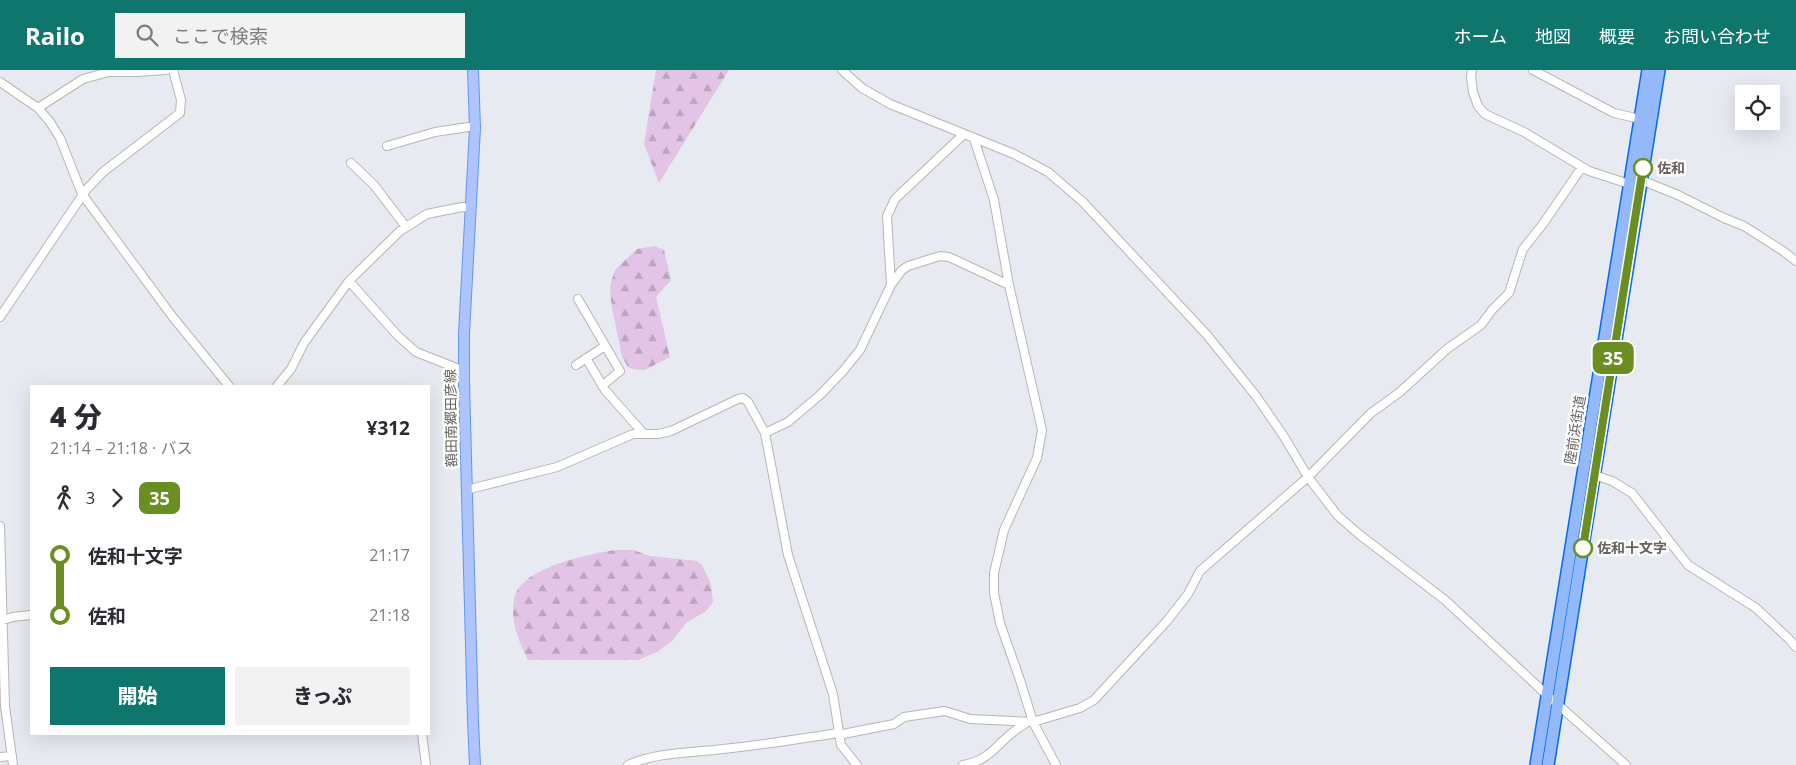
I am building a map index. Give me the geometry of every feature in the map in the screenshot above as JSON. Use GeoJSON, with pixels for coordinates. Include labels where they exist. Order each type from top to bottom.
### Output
{"type":"FeatureCollection","features":[{"type":"Feature","properties":{"kind":"highway","name":"陸前浜街道"},"geometry":{"type":"LineString","coordinates":[[1536,765],[1648,70]]}},
{"type":"Feature","properties":{"kind":"highway","name":"陸前浜街道"},"geometry":{"type":"LineString","coordinates":[[1548,765],[1659,70]]}},
{"type":"Feature","properties":{"kind":"main road","name":"額田南郷田彦線"},"geometry":{"type":"LineString","coordinates":[[473,70],[475,126],[464,334],[464,371],[472,721],[476,765]]}},
{"type":"Feature","properties":{"kind":"street"},"geometry":{"type":"LineString","coordinates":[[38,108],[83,79],[109,72],[166,70]]}},
{"type":"Feature","properties":{"kind":"street"},"geometry":{"type":"LineString","coordinates":[[0,317],[82,194],[103,172],[180,113],[181,100],[173,70]]}},
{"type":"Feature","properties":{"kind":"street"},"geometry":{"type":"LineString","coordinates":[[1472,70],[1473,92],[1478,106],[1485,114],[1524,132],[1582,167],[1629,184],[1641,180],[1744,226],[1796,261]]}},
{"type":"Feature","properties":{"kind":"street"},"geometry":{"type":"LineString","coordinates":[[1533,70],[1614,113],[1640,119]]}},
{"type":"Feature","properties":{"kind":"street"},"geometry":{"type":"LineString","coordinates":[[844,71],[862,88],[890,104],[1014,154],[1048,172],[1083,202],[1207,335],[1256,396],[1283,435],[1308,477],[1338,516],[1445,600],[1626,765]]}},
{"type":"Feature","properties":{"kind":"street"},"geometry":{"type":"LineString","coordinates":[[0,82],[38,108],[60,138],[82,194],[172,316],[228,385]]}},
{"type":"Feature","properties":{"kind":"street"},"geometry":{"type":"LineString","coordinates":[[387,146],[436,132],[475,126]]}},
{"type":"Feature","properties":{"kind":"street"},"geometry":{"type":"LineString","coordinates":[[891,285],[887,216],[891,207],[895,199],[964,134]]}},
{"type":"Feature","properties":{"kind":"street"},"geometry":{"type":"LineString","coordinates":[[974,139],[994,200],[1009,285],[1042,430],[1037,458],[1004,530],[994,573],[994,592],[1000,623],[1020,680],[1029,722],[1056,765]]}},
{"type":"Feature","properties":{"kind":"street"},"geometry":{"type":"LineString","coordinates":[[351,163],[374,186],[406,227]]}},
{"type":"Feature","properties":{"kind":"street"},"geometry":{"type":"LineString","coordinates":[[628,765],[636,761],[683,753],[843,734],[894,724],[904,716],[945,711],[970,719],[1029,722],[1080,708],[1094,700],[1167,621],[1188,594],[1200,570],[1308,477],[1371,414],[1400,392],[1447,349],[1481,325],[1492,310],[1509,293],[1523,248],[1543,224],[1582,167]]}},
{"type":"Feature","properties":{"kind":"street"},"geometry":{"type":"LineString","coordinates":[[278,385],[291,369],[304,343],[349,281],[400,231],[427,214],[462,207],[470,208]]}},
{"type":"Feature","properties":{"kind":"street"},"geometry":{"type":"LineString","coordinates":[[764,433],[788,422],[820,395],[843,371],[860,350],[891,285],[908,266],[940,256],[949,257],[1009,285]]}},
{"type":"Feature","properties":{"kind":"street"},"geometry":{"type":"LineString","coordinates":[[349,281],[398,336],[416,352],[464,371]]}},
{"type":"Feature","properties":{"kind":"street"},"geometry":{"type":"LineString","coordinates":[[578,299],[620,371],[602,386]]}},
{"type":"Feature","properties":{"kind":"street"},"geometry":{"type":"LineString","coordinates":[[576,365],[605,346]]}},
{"type":"Feature","properties":{"kind":"street"},"geometry":{"type":"LineString","coordinates":[[586,358],[602,386],[643,433]]}},
{"type":"Feature","properties":{"kind":"street"},"geometry":{"type":"LineString","coordinates":[[466,490],[557,467],[633,434],[658,434],[670,431],[743,398],[755,413],[764,433],[788,555],[833,694],[841,745],[857,765]]}},
{"type":"Feature","properties":{"kind":"street"},"geometry":{"type":"LineString","coordinates":[[1594,475],[1612,480],[1632,493],[1688,565],[1756,608],[1796,648]]}},
{"type":"Feature","properties":{"kind":"street"},"geometry":{"type":"LineString","coordinates":[[0,526],[1,621],[5,706],[13,765]]}},
{"type":"Feature","properties":{"kind":"street"},"geometry":{"type":"LineString","coordinates":[[1,621],[30,615]]}},
{"type":"Feature","properties":{"kind":"street"},"geometry":{"type":"LineString","coordinates":[[963,765],[977,762],[991,754],[1004,740],[1029,722]]}},
{"type":"Feature","properties":{"kind":"street"},"geometry":{"type":"LineString","coordinates":[[422,735],[426,765]]}},
{"type":"Feature","properties":{"kind":"street"},"geometry":{"type":"LineString","coordinates":[[0,757],[12,756]]}},
{"type":"Feature","properties":{"kind":"green space"},"geometry":{"type":"Polygon","coordinates":[[[656,70],[729,70],[659,183],[644,144],[656,70]]]}},
{"type":"Feature","properties":{"kind":"green space"},"geometry":{"type":"Polygon","coordinates":[[[654,246],[664,250],[671,280],[656,297],[670,357],[645,370],[633,369],[628,367],[622,357],[612,308],[611,282],[615,270],[637,249],[654,246]]]}},
{"type":"Feature","properties":{"kind":"green space"},"geometry":{"type":"Polygon","coordinates":[[[616,550],[633,550],[650,556],[697,561],[702,565],[711,584],[713,601],[711,605],[705,612],[687,622],[672,641],[657,652],[638,660],[528,660],[514,624],[513,608],[518,589],[528,579],[556,564],[616,550]]]}},
{"type":"Feature","properties":{"kind":"bus line","name":"35"},"geometry":{"type":"LineString","coordinates":[[1583,548],[1643,168]]}},
{"type":"Feature","properties":{"kind":"place","name":"佐和"},"geometry":{"type":"Point","coordinates":[1643,168]}},
{"type":"Feature","properties":{"kind":"place","name":"佐和十文字"},"geometry":{"type":"Point","coordinates":[1583,548]}}]}
